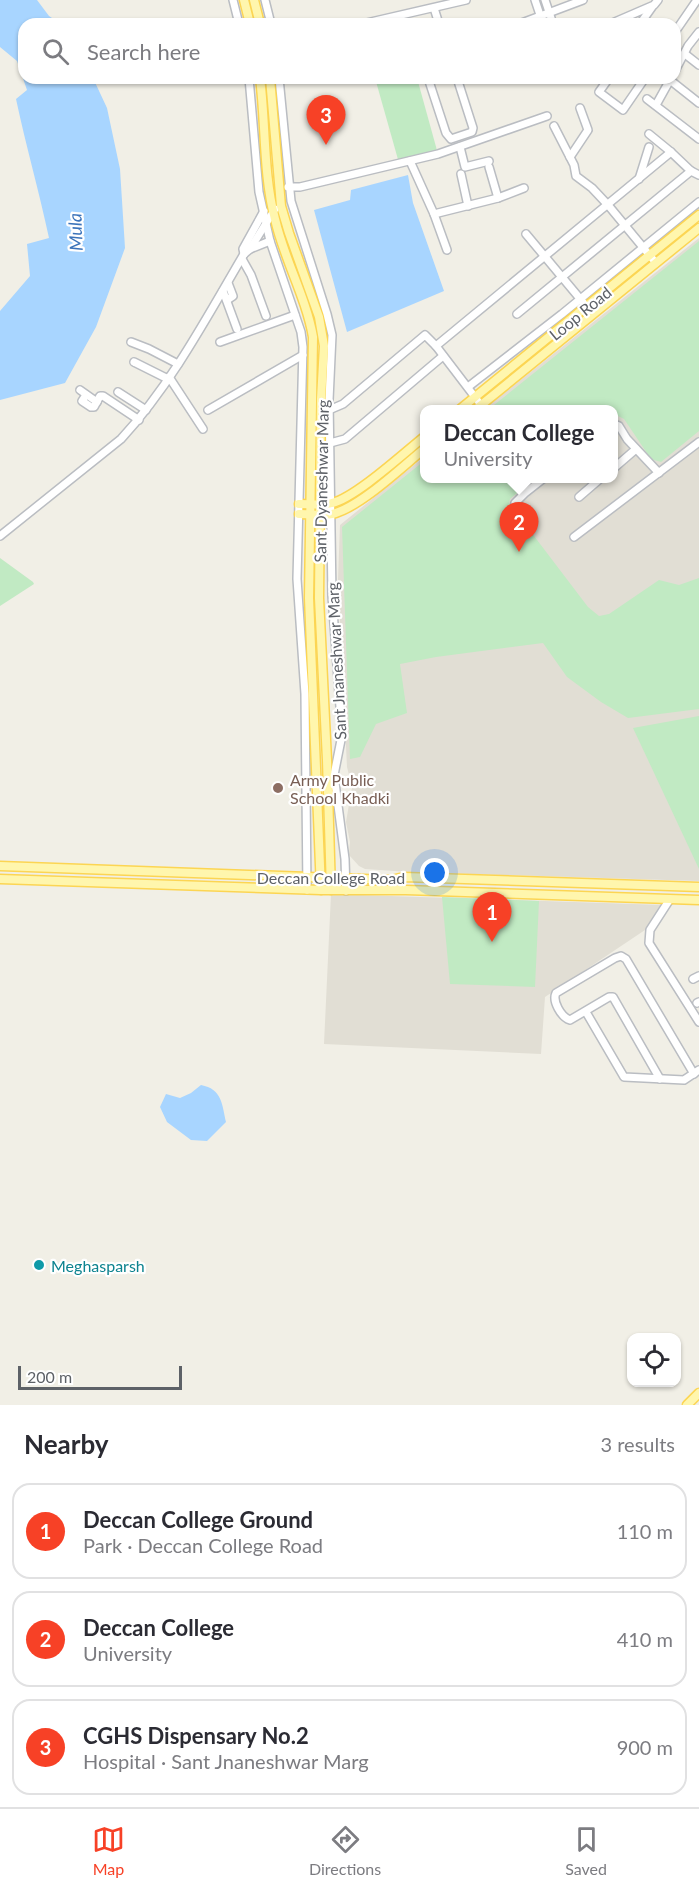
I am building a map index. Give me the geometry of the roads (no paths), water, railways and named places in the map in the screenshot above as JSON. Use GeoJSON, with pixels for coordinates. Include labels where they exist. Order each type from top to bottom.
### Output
{"type":"FeatureCollection","features":[{"type":"Feature","properties":{"kind":"main road"},"geometry":{"type":"LineString","coordinates":[[244,0],[248,18]]}},
{"type":"Feature","properties":{"kind":"main road"},"geometry":{"type":"LineString","coordinates":[[254,0],[258,18]]}},
{"type":"Feature","properties":{"kind":"main road","name":"Sant Dyaneshwar Marg"},"geometry":{"type":"LineString","coordinates":[[260,84],[270,199],[268,212],[281,241],[313,337],[309,598],[321,878],[326,890]]}},
{"type":"Feature","properties":{"kind":"main road","name":"Sant Dyaneshwar Marg"},"geometry":{"type":"LineString","coordinates":[[271,84],[289,233],[319,317],[323,336],[319,598],[332,761],[332,878],[326,890]]}},
{"type":"Feature","properties":{"kind":"main road","name":"Loop Road"},"geometry":{"type":"LineString","coordinates":[[465,405],[699,215]]}},
{"type":"Feature","properties":{"kind":"main road","name":"Loop Road"},"geometry":{"type":"LineString","coordinates":[[480,405],[699,228]]}},
{"type":"Feature","properties":{"kind":"main road"},"geometry":{"type":"LineString","coordinates":[[299,504],[332,504],[342,500],[362,487],[420,440]]}},
{"type":"Feature","properties":{"kind":"main road"},"geometry":{"type":"LineString","coordinates":[[299,514],[332,514],[347,508],[367,495],[420,452]]}},
{"type":"Feature","properties":{"kind":"main road","name":"Deccan College Road"},"geometry":{"type":"LineString","coordinates":[[0,866],[308,879],[391,880],[404,877],[699,887]]}},
{"type":"Feature","properties":{"kind":"main road","name":"Deccan College Road"},"geometry":{"type":"LineString","coordinates":[[0,879],[699,900]]}},
{"type":"Feature","properties":{"kind":"main road"},"geometry":{"type":"LineString","coordinates":[[687,1405],[699,1393]]}},
{"type":"Feature","properties":{"kind":"street"},"geometry":{"type":"LineString","coordinates":[[233,0],[238,18]]}},
{"type":"Feature","properties":{"kind":"street"},"geometry":{"type":"LineString","coordinates":[[265,0],[270,18]]}},
{"type":"Feature","properties":{"kind":"street"},"geometry":{"type":"LineString","coordinates":[[535,0],[541,18]]}},
{"type":"Feature","properties":{"kind":"street"},"geometry":{"type":"LineString","coordinates":[[545,0],[551,18]]}},
{"type":"Feature","properties":{"kind":"street"},"geometry":{"type":"LineString","coordinates":[[544,18],[550,13],[582,0]]}},
{"type":"Feature","properties":{"kind":"street"},"geometry":{"type":"LineString","coordinates":[[681,23],[697,0]]}},
{"type":"Feature","properties":{"kind":"street"},"geometry":{"type":"LineString","coordinates":[[389,18],[459,1]]}},
{"type":"Feature","properties":{"kind":"street"},"geometry":{"type":"LineString","coordinates":[[623,18],[656,2]]}},
{"type":"Feature","properties":{"kind":"street"},"geometry":{"type":"LineString","coordinates":[[644,18],[656,2]]}},
{"type":"Feature","properties":{"kind":"street"},"geometry":{"type":"LineString","coordinates":[[434,8],[437,18]]}},
{"type":"Feature","properties":{"kind":"street"},"geometry":{"type":"LineString","coordinates":[[681,61],[688,46],[699,32]]}},
{"type":"Feature","properties":{"kind":"street"},"geometry":{"type":"LineString","coordinates":[[685,54],[699,65]]}},
{"type":"Feature","properties":{"kind":"street"},"geometry":{"type":"LineString","coordinates":[[0,536],[121,439],[138,420],[178,364],[245,254],[266,224],[268,212],[259,192],[250,84]]}},
{"type":"Feature","properties":{"kind":"street","name":"Sant Jnaneshwar Marg"},"geometry":{"type":"LineString","coordinates":[[279,84],[286,196],[331,326],[329,410],[332,596],[342,735],[332,761],[345,859],[346,891]]}},
{"type":"Feature","properties":{"kind":"street"},"geometry":{"type":"LineString","coordinates":[[430,84],[446,133],[451,139],[472,132],[473,128],[459,84]]}},
{"type":"Feature","properties":{"kind":"street"},"geometry":{"type":"LineString","coordinates":[[605,84],[599,92],[623,110],[641,84]]}},
{"type":"Feature","properties":{"kind":"street"},"geometry":{"type":"LineString","coordinates":[[656,105],[668,84]]}},
{"type":"Feature","properties":{"kind":"street"},"geometry":{"type":"LineString","coordinates":[[677,84],[699,103]]}},
{"type":"Feature","properties":{"kind":"street"},"geometry":{"type":"LineString","coordinates":[[647,99],[699,139]]}},
{"type":"Feature","properties":{"kind":"street"},"geometry":{"type":"LineString","coordinates":[[570,157],[588,130],[580,108]]}},
{"type":"Feature","properties":{"kind":"street"},"geometry":{"type":"LineString","coordinates":[[266,316],[243,249],[268,212],[286,196],[300,187],[460,147],[547,116]]}},
{"type":"Feature","properties":{"kind":"street"},"geometry":{"type":"LineString","coordinates":[[554,126],[570,157],[576,176],[592,188],[608,205],[656,263]]}},
{"type":"Feature","properties":{"kind":"street"},"geometry":{"type":"LineString","coordinates":[[649,134],[691,171],[699,175]]}},
{"type":"Feature","properties":{"kind":"street"},"geometry":{"type":"LineString","coordinates":[[460,147],[465,167],[489,164],[498,198]]}},
{"type":"Feature","properties":{"kind":"street"},"geometry":{"type":"LineString","coordinates":[[639,179],[650,147]]}},
{"type":"Feature","properties":{"kind":"street"},"geometry":{"type":"LineString","coordinates":[[436,346],[672,152]]}},
{"type":"Feature","properties":{"kind":"street"},"geometry":{"type":"LineString","coordinates":[[410,161],[434,214],[447,250]]}},
{"type":"Feature","properties":{"kind":"street"},"geometry":{"type":"LineString","coordinates":[[517,314],[691,171]]}},
{"type":"Feature","properties":{"kind":"street"},"geometry":{"type":"LineString","coordinates":[[461,174],[468,206]]}},
{"type":"Feature","properties":{"kind":"street"},"geometry":{"type":"LineString","coordinates":[[434,214],[498,198],[524,188]]}},
{"type":"Feature","properties":{"kind":"street"},"geometry":{"type":"LineString","coordinates":[[270,199],[286,196]]}},
{"type":"Feature","properties":{"kind":"street"},"geometry":{"type":"LineString","coordinates":[[468,387],[699,202]]}},
{"type":"Feature","properties":{"kind":"street","name":"Sant Jnaneshwar Marg"},"geometry":{"type":"LineString","coordinates":[[266,224],[303,339],[297,598],[305,694],[307,890]]}},
{"type":"Feature","properties":{"kind":"street"},"geometry":{"type":"LineString","coordinates":[[526,234],[587,307]]}},
{"type":"Feature","properties":{"kind":"street"},"geometry":{"type":"LineString","coordinates":[[245,254],[270,241]]}},
{"type":"Feature","properties":{"kind":"street"},"geometry":{"type":"LineString","coordinates":[[227,300],[233,296],[228,282]]}},
{"type":"Feature","properties":{"kind":"street"},"geometry":{"type":"LineString","coordinates":[[223,291],[237,330]]}},
{"type":"Feature","properties":{"kind":"street"},"geometry":{"type":"LineString","coordinates":[[220,342],[295,315]]}},
{"type":"Feature","properties":{"kind":"street"},"geometry":{"type":"LineString","coordinates":[[329,410],[344,404],[422,336],[428,337],[436,346],[468,387],[477,405]]}},
{"type":"Feature","properties":{"kind":"street"},"geometry":{"type":"LineString","coordinates":[[131,342],[178,364]]}},
{"type":"Feature","properties":{"kind":"street"},"geometry":{"type":"LineString","coordinates":[[208,410],[303,355]]}},
{"type":"Feature","properties":{"kind":"street"},"geometry":{"type":"LineString","coordinates":[[330,443],[345,439],[443,356]]}},
{"type":"Feature","properties":{"kind":"street"},"geometry":{"type":"LineString","coordinates":[[134,362],[168,378],[203,429]]}},
{"type":"Feature","properties":{"kind":"street"},"geometry":{"type":"LineString","coordinates":[[118,392],[146,410]]}},
{"type":"Feature","properties":{"kind":"street"},"geometry":{"type":"LineString","coordinates":[[83,393],[82,401],[91,407],[94,407],[100,396],[103,396],[138,420]]}},
{"type":"Feature","properties":{"kind":"street"},"geometry":{"type":"LineString","coordinates":[[618,426],[627,439],[659,472]]}},
{"type":"Feature","properties":{"kind":"street"},"geometry":{"type":"LineString","coordinates":[[574,537],[699,442]]}},
{"type":"Feature","properties":{"kind":"street"},"geometry":{"type":"LineString","coordinates":[[618,465],[636,449]]}},
{"type":"Feature","properties":{"kind":"street"},"geometry":{"type":"LineString","coordinates":[[520,510],[515,503],[538,483]]}},
{"type":"Feature","properties":{"kind":"street"},"geometry":{"type":"LineString","coordinates":[[579,497],[595,483]]}},
{"type":"Feature","properties":{"kind":"street"},"geometry":{"type":"LineString","coordinates":[[670,899],[650,930],[649,943],[699,1022]]}},
{"type":"Feature","properties":{"kind":"street"},"geometry":{"type":"LineString","coordinates":[[586,1012],[624,1077],[660,1079],[684,1080],[696,1072],[626,959],[621,956],[615,958],[556,993],[554,1000],[566,1019],[570,1020],[609,997],[613,997],[660,1079]]}},
{"type":"Feature","properties":{"kind":"water"},"geometry":{"type":"Polygon","coordinates":[[[0,0],[37,0],[52,18],[18,18],[18,64],[0,47],[0,0]]]}},
{"type":"Feature","properties":{"kind":"water","name":"Mula"},"geometry":{"type":"Polygon","coordinates":[[[25,84],[96,84],[107,108],[120,169],[125,248],[96,327],[65,383],[0,400],[0,311],[30,276],[27,244],[49,238],[16,99],[27,90],[25,84]]]}},
{"type":"Feature","properties":{"kind":"water"},"geometry":{"type":"Polygon","coordinates":[[[408,175],[413,203],[444,291],[347,332],[314,210],[350,200],[351,190],[408,175]]]}},
{"type":"Feature","properties":{"kind":"water"},"geometry":{"type":"Polygon","coordinates":[[[201,1085],[213,1090],[220,1098],[226,1122],[207,1141],[191,1140],[167,1122],[160,1107],[166,1094],[180,1098],[201,1085]]]}},
{"type":"Feature","properties":{"kind":"place","name":"CGHS Dispensary No.2"},"geometry":{"type":"Point","coordinates":[326,145]}},
{"type":"Feature","properties":{"kind":"place","name":"Deccan College"},"geometry":{"type":"Point","coordinates":[519,552]}},
{"type":"Feature","properties":{"kind":"place","name":"Army Public School Khadki"},"geometry":{"type":"Point","coordinates":[278,788]}},
{"type":"Feature","properties":{"kind":"place","name":"Deccan College Ground"},"geometry":{"type":"Point","coordinates":[492,942]}},
{"type":"Feature","properties":{"kind":"place","name":"Meghasparsh"},"geometry":{"type":"Point","coordinates":[39,1265]}}]}
